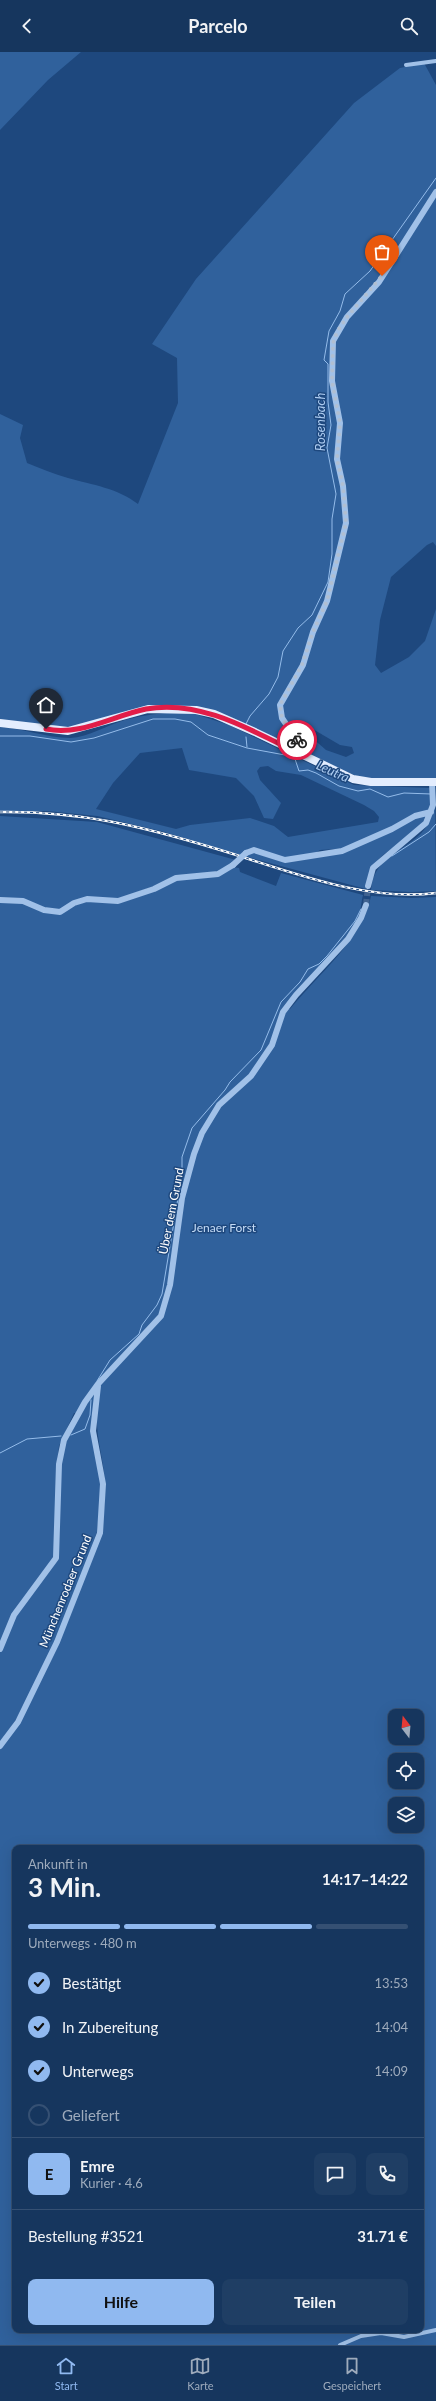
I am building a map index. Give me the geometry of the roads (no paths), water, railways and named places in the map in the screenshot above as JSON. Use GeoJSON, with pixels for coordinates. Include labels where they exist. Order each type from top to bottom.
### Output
{"type":"FeatureCollection","features":[{"type":"Feature","properties":{"kind":"main road"},"geometry":{"type":"LineString","coordinates":[[0,723],[68,731],[148,709],[185,709],[214,714],[345,776],[362,781],[434,782]]}},
{"type":"Feature","properties":{"kind":"street"},"geometry":{"type":"LineString","coordinates":[[406,65],[436,61]]}},
{"type":"Feature","properties":{"kind":"street"},"geometry":{"type":"LineString","coordinates":[[302,755],[300,744],[282,718],[280,705],[302,665],[313,632],[327,601],[346,523],[343,486],[337,459],[340,423],[332,381],[333,341],[347,317],[379,282],[436,192]]}},
{"type":"Feature","properties":{"kind":"street"},"geometry":{"type":"LineString","coordinates":[[368,886],[373,868],[392,851],[422,829],[432,812],[434,782]]}},
{"type":"Feature","properties":{"kind":"street"},"geometry":{"type":"LineString","coordinates":[[0,900],[23,901],[44,910],[60,912],[74,903],[87,899],[118,901],[150,891],[180,877],[218,874],[233,865],[246,853],[254,850],[285,860],[342,851],[362,844],[415,816],[432,812]]}},
{"type":"Feature","properties":{"kind":"street","name":"Über dem Grund"},"geometry":{"type":"LineString","coordinates":[[0,1649],[14,1615],[56,1558],[62,1447],[85,1402],[98,1384],[161,1316],[170,1285],[182,1198],[194,1154],[202,1133],[219,1105],[251,1076],[272,1046],[284,1012],[296,995],[348,939],[361,918],[366,905]]}},
{"type":"Feature","properties":{"kind":"street","name":"Münchenrodaer Grund"},"geometry":{"type":"LineString","coordinates":[[0,1746],[18,1722],[57,1642],[100,1533],[103,1484],[93,1431],[98,1384]]}},
{"type":"Feature","properties":{"kind":"street"},"geometry":{"type":"LineString","coordinates":[[424,2333],[436,2330]]}},
{"type":"Feature","properties":{"kind":"street"},"geometry":{"type":"LineString","coordinates":[[340,2345],[361,2336],[382,2333],[404,2337],[422,2333]]}},
{"type":"Feature","properties":{"kind":"waterway","name":"Rosenbach"},"geometry":{"type":"LineString","coordinates":[[246,724],[250,716],[269,694],[278,677],[283,651],[298,628],[312,615],[328,582],[332,554],[332,519],[336,494],[327,448],[331,425],[328,402],[328,364],[324,360],[329,331],[340,311],[345,294],[370,271],[436,178]]}},
{"type":"Feature","properties":{"kind":"waterway","name":"Leutra"},"geometry":{"type":"LineString","coordinates":[[0,736],[30,736],[71,742],[94,738],[153,719],[175,719],[191,722],[208,735],[247,748],[285,755],[295,759],[299,771],[308,770],[339,786],[358,791],[370,789],[388,797],[404,793],[431,794]]}},
{"type":"Feature","properties":{"kind":"waterway","name":"Rosenbach"},"geometry":{"type":"LineString","coordinates":[[246,737],[247,747]]}},
{"type":"Feature","properties":{"kind":"waterway"},"geometry":{"type":"LineString","coordinates":[[392,856],[429,832],[436,824]]}},
{"type":"Feature","properties":{"kind":"waterway"},"geometry":{"type":"LineString","coordinates":[[97,1381],[110,1360],[139,1334],[142,1325],[157,1305],[162,1294],[182,1174],[182,1157],[192,1128],[225,1090],[230,1082],[261,1050],[281,1002],[300,982],[308,969],[319,964],[327,956],[355,921],[361,909]]}},
{"type":"Feature","properties":{"kind":"waterway"},"geometry":{"type":"LineString","coordinates":[[71,1435],[85,1429],[90,1415],[91,1400]]}},
{"type":"Feature","properties":{"kind":"waterway"},"geometry":{"type":"LineString","coordinates":[[0,1453],[27,1439],[61,1436]]}},
{"type":"Feature","properties":{"kind":"tunnel"},"geometry":{"type":"LineString","coordinates":[[366,905],[368,886]]}},
{"type":"Feature","properties":{"kind":"railway"},"geometry":{"type":"LineString","coordinates":[[0,812],[57,814],[84,817],[136,827],[217,849],[298,875],[353,889],[408,895],[436,893]]}},
{"type":"Feature","properties":{"kind":"park label","name":"Jenaer Forst"},"geometry":{"type":"Point","coordinates":[224,1227]}}]}
